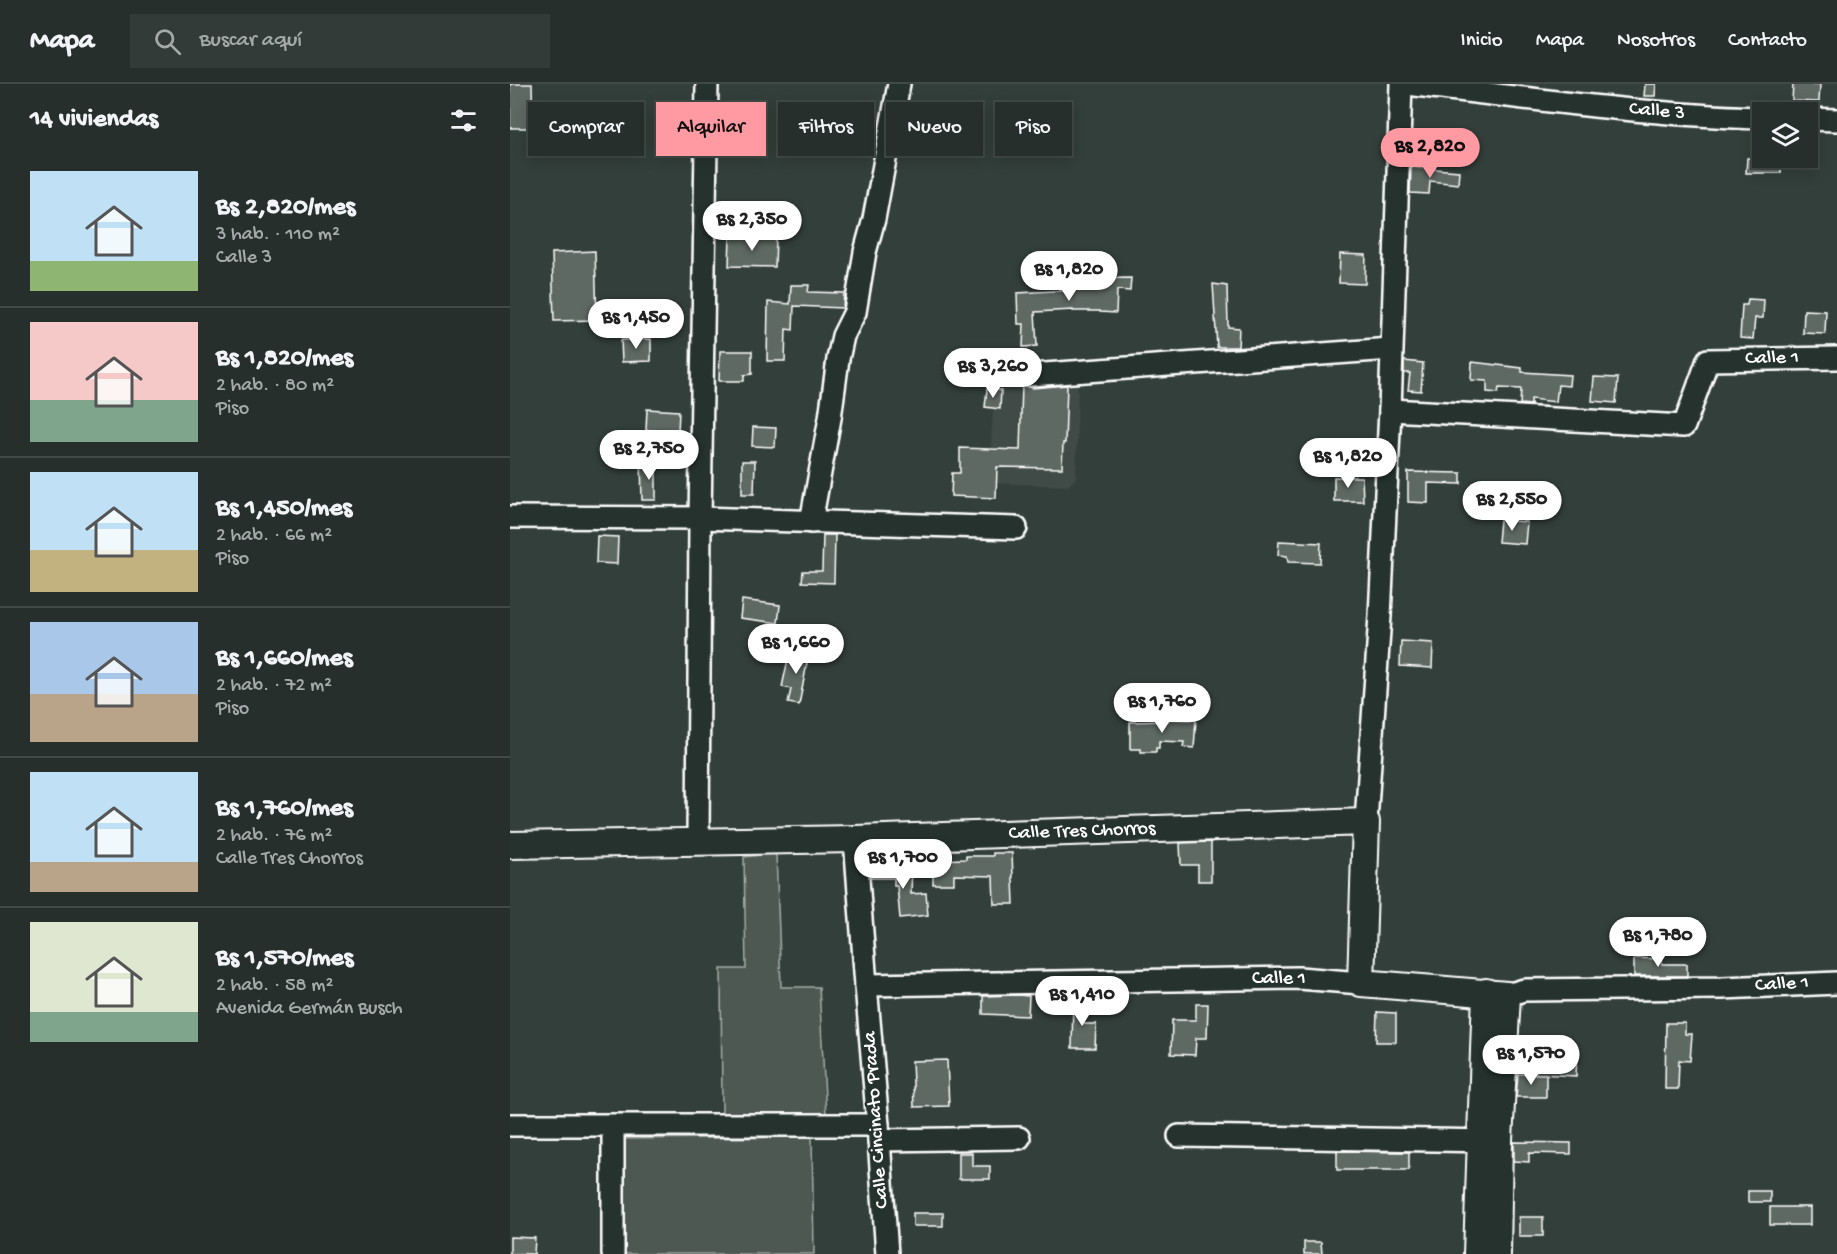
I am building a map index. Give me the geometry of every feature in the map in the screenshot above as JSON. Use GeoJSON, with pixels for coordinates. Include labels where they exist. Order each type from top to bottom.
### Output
{"type":"FeatureCollection","features":[{"type":"Feature","properties":{"kind":"main road","name":"Calle Tres Chorros"},"geometry":{"type":"LineString","coordinates":[[510,845],[855,839],[1366,822]]}},
{"type":"Feature","properties":{"kind":"main road"},"geometry":{"type":"LineString","coordinates":[[1361,983],[1366,822]]}},
{"type":"Feature","properties":{"kind":"main road","name":"Calle 1"},"geometry":{"type":"LineString","coordinates":[[1361,983],[1497,994]]}},
{"type":"Feature","properties":{"kind":"main road"},"geometry":{"type":"LineString","coordinates":[[1477,1254],[1490,1141],[1497,994]]}},
{"type":"Feature","properties":{"kind":"main road"},"geometry":{"type":"LineString","coordinates":[[1490,1141],[1497,1254]]}},
{"type":"Feature","properties":{"kind":"street"},"geometry":{"type":"LineString","coordinates":[[698,841],[700,519],[707,84]]}},
{"type":"Feature","properties":{"kind":"street"},"geometry":{"type":"LineString","coordinates":[[811,522],[838,359],[843,336],[855,312],[899,84]]}},
{"type":"Feature","properties":{"kind":"street"},"geometry":{"type":"LineString","coordinates":[[1366,822],[1380,616],[1390,410],[1401,84]]}},
{"type":"Feature","properties":{"kind":"street","name":"Calle 3"},"geometry":{"type":"LineString","coordinates":[[1408,84],[1635,111],[1752,118]]}},
{"type":"Feature","properties":{"kind":"street"},"geometry":{"type":"LineString","coordinates":[[1818,119],[1837,120]]}},
{"type":"Feature","properties":{"kind":"street"},"geometry":{"type":"LineString","coordinates":[[1031,375],[1391,349]]}},
{"type":"Feature","properties":{"kind":"street","name":"Calle 1"},"geometry":{"type":"LineString","coordinates":[[1390,410],[1684,426],[1708,360],[1837,358]]}},
{"type":"Feature","properties":{"kind":"street"},"geometry":{"type":"LineString","coordinates":[[510,517],[700,519],[1016,528]]}},
{"type":"Feature","properties":{"kind":"street"},"geometry":{"type":"LineString","coordinates":[[855,839],[866,985]]}},
{"type":"Feature","properties":{"kind":"street","name":"Calle 1"},"geometry":{"type":"LineString","coordinates":[[866,985],[1299,978],[1361,983]]}},
{"type":"Feature","properties":{"kind":"street","name":"Calle 1"},"geometry":{"type":"LineString","coordinates":[[1497,994],[1524,990],[1722,988],[1837,983]]}},
{"type":"Feature","properties":{"kind":"street","name":"Calle Cincinato Prada"},"geometry":{"type":"LineString","coordinates":[[866,985],[887,1254]]}},
{"type":"Feature","properties":{"kind":"street"},"geometry":{"type":"LineString","coordinates":[[510,1125],[879,1132],[1019,1138]]}},
{"type":"Feature","properties":{"kind":"street"},"geometry":{"type":"LineString","coordinates":[[613,1126],[613,1254]]}},
{"type":"Feature","properties":{"kind":"street"},"geometry":{"type":"LineString","coordinates":[[1179,1136],[1490,1141]]}},
{"type":"Feature","properties":{"kind":"shaded area"},"geometry":{"type":"Polygon","coordinates":[[[1078,383],[1076,478],[1068,486],[967,482],[972,461],[991,447],[994,389],[1078,383]]]}},
{"type":"Feature","properties":{"kind":"shaded area"},"geometry":{"type":"Polygon","coordinates":[[[776,853],[781,987],[819,987],[826,1115],[722,1116],[721,969],[746,969],[744,857],[776,853]]]}},
{"type":"Feature","properties":{"kind":"shaded area"},"geometry":{"type":"Polygon","coordinates":[[[812,1137],[814,1254],[621,1254],[620,1139],[812,1137]]]}},
{"type":"Feature","properties":{"kind":"building"},"geometry":{"type":"Polygon","coordinates":[[[510,84],[532,84],[532,102],[528,102],[528,128],[510,128],[510,84]]]}},
{"type":"Feature","properties":{"kind":"building"},"geometry":{"type":"Polygon","coordinates":[[[1645,84],[1656,84],[1655,96],[1644,96],[1645,84]]]}},
{"type":"Feature","properties":{"kind":"building"},"geometry":{"type":"Polygon","coordinates":[[[1793,84],[1820,84],[1819,102],[1792,101],[1793,84]]]}},
{"type":"Feature","properties":{"kind":"building"},"geometry":{"type":"Polygon","coordinates":[[[1747,158],[1752,158],[1752,168],[1781,168],[1781,173],[1746,173],[1747,158]]]}},
{"type":"Feature","properties":{"kind":"building"},"geometry":{"type":"Polygon","coordinates":[[[1411,167],[1459,171],[1458,184],[1430,181],[1429,194],[1410,193],[1411,167]]]}},
{"type":"Feature","properties":{"kind":"building"},"geometry":{"type":"Polygon","coordinates":[[[730,236],[776,238],[775,267],[729,266],[730,236]]]}},
{"type":"Feature","properties":{"kind":"building"},"geometry":{"type":"Polygon","coordinates":[[[595,251],[597,320],[554,321],[552,253],[595,251]]]}},
{"type":"Feature","properties":{"kind":"building"},"geometry":{"type":"Polygon","coordinates":[[[1340,254],[1366,255],[1365,284],[1339,283],[1340,254]]]}},
{"type":"Feature","properties":{"kind":"building"},"geometry":{"type":"Polygon","coordinates":[[[1131,278],[1130,291],[1117,290],[1116,313],[1073,310],[1035,312],[1037,346],[1023,347],[1024,324],[1018,324],[1017,293],[1073,290],[1073,279],[1131,278]]]}},
{"type":"Feature","properties":{"kind":"building"},"geometry":{"type":"Polygon","coordinates":[[[1213,284],[1227,286],[1228,327],[1239,328],[1238,347],[1217,347],[1213,284]]]}},
{"type":"Feature","properties":{"kind":"building"},"geometry":{"type":"Polygon","coordinates":[[[791,285],[809,285],[808,292],[844,293],[843,308],[794,306],[793,330],[786,329],[785,361],[767,361],[768,302],[790,304],[791,285]]]}},
{"type":"Feature","properties":{"kind":"building"},"geometry":{"type":"Polygon","coordinates":[[[1748,299],[1764,300],[1763,318],[1755,318],[1753,339],[1740,338],[1742,305],[1747,305],[1748,299]]]}},
{"type":"Feature","properties":{"kind":"building"},"geometry":{"type":"Polygon","coordinates":[[[1804,310],[1826,311],[1825,334],[1803,333],[1804,310]]]}},
{"type":"Feature","properties":{"kind":"building"},"geometry":{"type":"Polygon","coordinates":[[[651,339],[651,361],[622,362],[621,340],[651,339]]]}},
{"type":"Feature","properties":{"kind":"building"},"geometry":{"type":"Polygon","coordinates":[[[720,351],[752,351],[752,374],[744,375],[744,381],[719,381],[720,351]]]}},
{"type":"Feature","properties":{"kind":"building"},"geometry":{"type":"Polygon","coordinates":[[[1404,361],[1423,363],[1421,391],[1408,390],[1410,373],[1404,373],[1404,361]]]}},
{"type":"Feature","properties":{"kind":"building"},"geometry":{"type":"Polygon","coordinates":[[[1472,362],[1522,368],[1522,372],[1570,375],[1569,386],[1558,385],[1556,402],[1531,399],[1531,405],[1520,404],[1521,389],[1499,388],[1498,393],[1487,392],[1487,381],[1471,380],[1472,362]]]}},
{"type":"Feature","properties":{"kind":"building"},"geometry":{"type":"Polygon","coordinates":[[[1594,377],[1618,378],[1616,403],[1592,401],[1594,377]]]}},
{"type":"Feature","properties":{"kind":"building"},"geometry":{"type":"Polygon","coordinates":[[[1022,384],[1032,388],[1067,385],[1062,468],[997,467],[996,498],[951,496],[952,473],[960,473],[960,448],[1020,450],[1022,384]]]}},
{"type":"Feature","properties":{"kind":"building"},"geometry":{"type":"Polygon","coordinates":[[[987,389],[1001,390],[1000,409],[985,407],[987,389]]]}},
{"type":"Feature","properties":{"kind":"building"},"geometry":{"type":"Polygon","coordinates":[[[647,409],[679,411],[678,432],[646,430],[647,409]]]}},
{"type":"Feature","properties":{"kind":"building"},"geometry":{"type":"Polygon","coordinates":[[[753,427],[776,428],[775,447],[752,446],[753,427]]]}},
{"type":"Feature","properties":{"kind":"building"},"geometry":{"type":"Polygon","coordinates":[[[742,461],[755,461],[754,494],[742,494],[742,461]]]}},
{"type":"Feature","properties":{"kind":"building"},"geometry":{"type":"Polygon","coordinates":[[[641,462],[656,462],[656,500],[642,500],[641,462]]]}},
{"type":"Feature","properties":{"kind":"building"},"geometry":{"type":"Polygon","coordinates":[[[1408,472],[1461,473],[1461,484],[1428,483],[1428,503],[1408,502],[1408,472]]]}},
{"type":"Feature","properties":{"kind":"building"},"geometry":{"type":"Polygon","coordinates":[[[1334,477],[1362,477],[1363,501],[1334,501],[1334,477]]]}},
{"type":"Feature","properties":{"kind":"building"},"geometry":{"type":"Polygon","coordinates":[[[1500,520],[1527,522],[1525,544],[1498,542],[1500,520]]]}},
{"type":"Feature","properties":{"kind":"building"},"geometry":{"type":"Polygon","coordinates":[[[823,535],[835,535],[834,583],[802,582],[803,571],[822,571],[823,535]]]}},
{"type":"Feature","properties":{"kind":"building"},"geometry":{"type":"Polygon","coordinates":[[[597,536],[618,537],[617,564],[596,563],[597,536]]]}},
{"type":"Feature","properties":{"kind":"building"},"geometry":{"type":"Polygon","coordinates":[[[1279,541],[1321,543],[1320,563],[1288,562],[1287,556],[1278,555],[1279,541]]]}},
{"type":"Feature","properties":{"kind":"building"},"geometry":{"type":"Polygon","coordinates":[[[742,600],[780,605],[778,623],[740,618],[742,600]]]}},
{"type":"Feature","properties":{"kind":"building"},"geometry":{"type":"Polygon","coordinates":[[[1401,641],[1433,643],[1432,668],[1400,666],[1401,641]]]}},
{"type":"Feature","properties":{"kind":"building"},"geometry":{"type":"Polygon","coordinates":[[[790,650],[809,653],[799,705],[788,703],[791,689],[782,687],[790,650]]]}},
{"type":"Feature","properties":{"kind":"building"},"geometry":{"type":"Polygon","coordinates":[[[1168,719],[1196,720],[1194,748],[1183,747],[1184,742],[1159,741],[1159,748],[1156,748],[1156,752],[1130,749],[1130,722],[1168,721],[1168,719]]]}},
{"type":"Feature","properties":{"kind":"building"},"geometry":{"type":"Polygon","coordinates":[[[1211,842],[1211,881],[1198,881],[1198,865],[1181,865],[1180,843],[1211,842]]]}},
{"type":"Feature","properties":{"kind":"building"},"geometry":{"type":"Polygon","coordinates":[[[993,853],[1012,853],[1014,904],[994,904],[993,876],[954,875],[954,884],[933,884],[933,860],[993,856],[993,853]]]}},
{"type":"Feature","properties":{"kind":"building"},"geometry":{"type":"Polygon","coordinates":[[[871,865],[912,866],[911,894],[926,893],[928,915],[900,918],[894,878],[871,878],[871,865]]]}},
{"type":"Feature","properties":{"kind":"building"},"geometry":{"type":"Polygon","coordinates":[[[1634,958],[1662,959],[1662,964],[1687,964],[1687,976],[1634,976],[1634,958]]]}},
{"type":"Feature","properties":{"kind":"building"},"geometry":{"type":"Polygon","coordinates":[[[983,996],[1029,996],[1028,1016],[983,1014],[983,996]]]}},
{"type":"Feature","properties":{"kind":"building"},"geometry":{"type":"Polygon","coordinates":[[[1073,996],[1084,996],[1084,1024],[1096,1024],[1095,1048],[1072,1048],[1073,996]]]}},
{"type":"Feature","properties":{"kind":"building"},"geometry":{"type":"Polygon","coordinates":[[[1196,1004],[1208,1004],[1207,1038],[1196,1038],[1195,1055],[1171,1054],[1172,1020],[1196,1020],[1196,1004]]]}},
{"type":"Feature","properties":{"kind":"building"},"geometry":{"type":"Polygon","coordinates":[[[1377,1012],[1396,1013],[1396,1042],[1376,1042],[1377,1012]]]}},
{"type":"Feature","properties":{"kind":"building"},"geometry":{"type":"Polygon","coordinates":[[[1666,1023],[1685,1023],[1685,1034],[1692,1034],[1690,1061],[1679,1060],[1678,1089],[1665,1089],[1666,1023]]]}},
{"type":"Feature","properties":{"kind":"building"},"geometry":{"type":"Polygon","coordinates":[[[1537,1053],[1577,1056],[1576,1076],[1536,1074],[1537,1053]]]}},
{"type":"Feature","properties":{"kind":"building"},"geometry":{"type":"Polygon","coordinates":[[[947,1060],[949,1106],[914,1107],[912,1061],[947,1060]]]}},
{"type":"Feature","properties":{"kind":"building"},"geometry":{"type":"Polygon","coordinates":[[[1518,1074],[1546,1074],[1546,1097],[1516,1097],[1518,1074]]]}},
{"type":"Feature","properties":{"kind":"building"},"geometry":{"type":"Polygon","coordinates":[[[1514,1142],[1571,1143],[1571,1154],[1529,1153],[1529,1162],[1514,1161],[1514,1142]]]}},
{"type":"Feature","properties":{"kind":"building"},"geometry":{"type":"Polygon","coordinates":[[[1337,1151],[1409,1152],[1409,1170],[1337,1170],[1337,1151]]]}},
{"type":"Feature","properties":{"kind":"building"},"geometry":{"type":"Polygon","coordinates":[[[959,1153],[972,1153],[972,1166],[990,1166],[990,1179],[959,1179],[959,1153]]]}},
{"type":"Feature","properties":{"kind":"building"},"geometry":{"type":"Polygon","coordinates":[[[1748,1191],[1770,1191],[1770,1202],[1748,1202],[1748,1191]]]}},
{"type":"Feature","properties":{"kind":"building"},"geometry":{"type":"Polygon","coordinates":[[[1770,1207],[1810,1207],[1810,1225],[1770,1225],[1770,1207]]]}},
{"type":"Feature","properties":{"kind":"building"},"geometry":{"type":"Polygon","coordinates":[[[913,1213],[943,1213],[943,1226],[913,1226],[913,1213]]]}},
{"type":"Feature","properties":{"kind":"building"},"geometry":{"type":"Polygon","coordinates":[[[1519,1217],[1543,1217],[1543,1236],[1519,1236],[1519,1217]]]}},
{"type":"Feature","properties":{"kind":"building"},"geometry":{"type":"Polygon","coordinates":[[[510,1237],[535,1238],[534,1254],[510,1254],[510,1237]]]}},
{"type":"Feature","properties":{"kind":"building"},"geometry":{"type":"Polygon","coordinates":[[[1304,1242],[1321,1242],[1322,1254],[1304,1254],[1304,1242]]]}}]}
